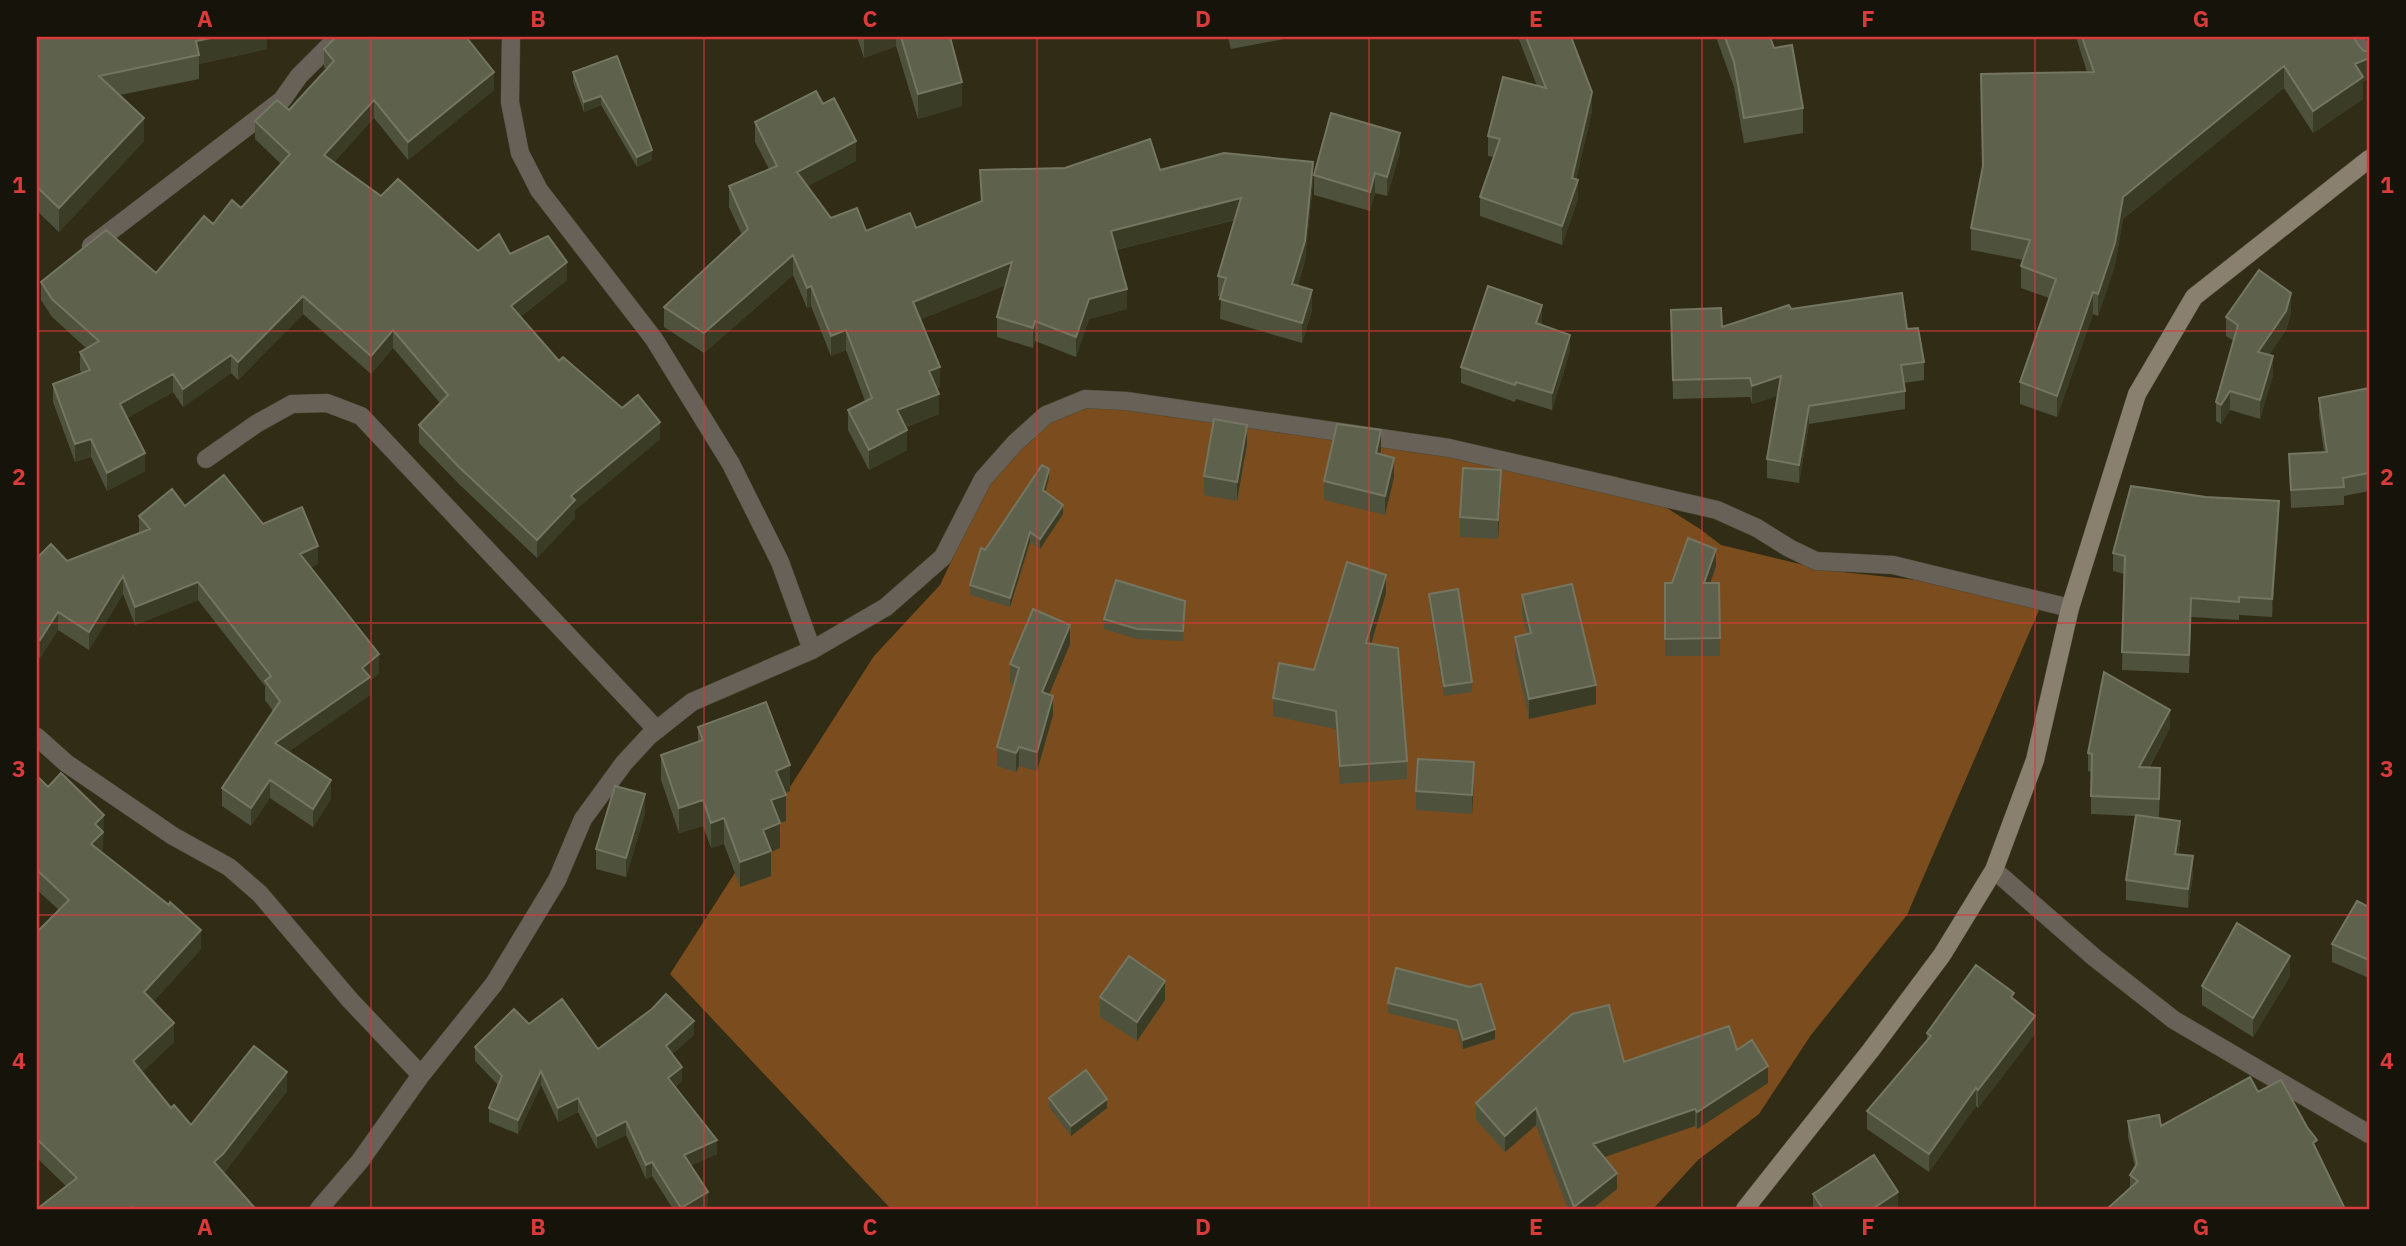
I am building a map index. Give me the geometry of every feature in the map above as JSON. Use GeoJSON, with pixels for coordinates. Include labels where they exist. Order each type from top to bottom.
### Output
{"type":"FeatureCollection","features":[{"type":"Feature","properties":{"kind":"main road"},"geometry":{"type":"LineString","coordinates":[[1745,1209],[1871,1050],[1942,955],[1994,870],[2035,760],[2070,608],[2137,394],[2194,297],[2369,159]]}},
{"type":"Feature","properties":{"kind":"street"},"geometry":{"type":"LineString","coordinates":[[75,258],[282,100],[299,76],[338,37]]}},
{"type":"Feature","properties":{"kind":"street"},"geometry":{"type":"LineString","coordinates":[[511,37],[510,102],[520,153],[540,190],[654,339],[731,464],[780,562],[812,650]]}},
{"type":"Feature","properties":{"kind":"street"},"geometry":{"type":"LineString","coordinates":[[2354,37],[2369,64]]}},
{"type":"Feature","properties":{"kind":"street"},"geometry":{"type":"LineString","coordinates":[[319,1209],[360,1161],[421,1075],[494,984],[557,880],[583,819],[624,762],[657,730],[692,702],[812,650],[886,607],[943,557],[983,479],[1015,443],[1046,415],[1085,399],[1126,401],[1449,449],[1717,510],[1757,528],[1816,561],[1893,565],[2070,608]]}},
{"type":"Feature","properties":{"kind":"street"},"geometry":{"type":"LineString","coordinates":[[206,459],[256,424],[292,404],[327,403],[361,416],[657,730]]}},
{"type":"Feature","properties":{"kind":"street"},"geometry":{"type":"LineString","coordinates":[[37,737],[66,763],[173,836],[229,867],[250,885],[350,1000],[421,1075]]}},
{"type":"Feature","properties":{"kind":"street"},"geometry":{"type":"LineString","coordinates":[[1994,870],[2095,958],[2174,1020],[2369,1134]]}},
{"type":"Feature","properties":{"kind":"shaded area"},"geometry":{"type":"Polygon","coordinates":[[[1072,402],[1400,433],[1618,477],[1721,545],[1824,570],[2046,594],[1907,915],[1811,1035],[1759,1114],[1698,1160],[1653,1209],[891,1209],[670,974],[874,656],[940,585],[988,483],[1022,429],[1072,402]]]}},
{"type":"Feature","properties":{"kind":"building"},"geometry":{"type":"Polygon","coordinates":[[[37,37],[216,37],[196,41],[199,55],[99,76],[144,118],[59,208],[37,187],[37,37]]]}},
{"type":"Feature","properties":{"kind":"building"},"geometry":{"type":"Polygon","coordinates":[[[336,37],[466,37],[494,72],[408,142],[374,100],[324,155],[381,196],[398,179],[478,251],[499,234],[510,254],[548,236],[567,262],[511,306],[559,361],[563,357],[622,408],[638,395],[660,422],[571,496],[575,500],[537,540],[460,468],[419,425],[448,395],[393,330],[371,356],[303,296],[238,362],[231,355],[183,389],[173,374],[120,404],[145,453],[107,473],[91,439],[75,444],[53,384],[90,370],[80,352],[99,341],[52,299],[41,282],[106,230],[156,273],[204,216],[213,224],[232,200],[241,208],[290,154],[255,121],[277,100],[289,110],[334,61],[324,49],[336,37]]]}},
{"type":"Feature","properties":{"kind":"building"},"geometry":{"type":"Polygon","coordinates":[[[901,37],[950,37],[962,82],[918,94],[901,37]]]}},
{"type":"Feature","properties":{"kind":"building"},"geometry":{"type":"Polygon","coordinates":[[[1526,37],[1571,37],[1592,92],[1572,178],[1578,180],[1562,226],[1480,197],[1500,139],[1488,136],[1503,77],[1546,88],[1526,37]]]}},
{"type":"Feature","properties":{"kind":"building"},"geometry":{"type":"Polygon","coordinates":[[[1725,37],[1770,37],[1774,48],[1792,45],[1803,108],[1744,118],[1734,62],[1725,37]]]}},
{"type":"Feature","properties":{"kind":"building"},"geometry":{"type":"Polygon","coordinates":[[[2082,37],[2353,37],[2364,51],[2369,51],[2369,58],[2355,64],[2363,77],[2313,111],[2284,66],[2123,197],[2115,243],[2098,294],[2093,292],[2057,396],[2020,382],[2056,279],[2021,266],[2030,240],[1971,228],[1983,166],[1981,74],[2094,72],[2082,37]]]}},
{"type":"Feature","properties":{"kind":"building"},"geometry":{"type":"Polygon","coordinates":[[[617,56],[652,150],[637,157],[601,96],[584,102],[573,72],[617,56]]]}},
{"type":"Feature","properties":{"kind":"building"},"geometry":{"type":"Polygon","coordinates":[[[816,91],[823,104],[834,98],[856,141],[797,172],[831,218],[857,208],[866,231],[910,213],[916,228],[982,201],[980,170],[1065,168],[1150,139],[1160,170],[1224,153],[1313,162],[1305,241],[1292,284],[1312,290],[1302,323],[1220,299],[1226,278],[1218,276],[1241,198],[1111,231],[1127,289],[1089,299],[1076,337],[1035,321],[1033,328],[997,317],[1012,262],[913,302],[940,367],[929,371],[939,394],[897,410],[907,430],[869,450],[848,410],[872,398],[846,330],[831,336],[811,286],[807,288],[793,255],[704,333],[664,307],[748,229],[729,186],[777,166],[755,122],[816,91]]]}},
{"type":"Feature","properties":{"kind":"building"},"geometry":{"type":"Polygon","coordinates":[[[1331,113],[1400,133],[1387,177],[1375,173],[1370,192],[1314,175],[1331,113]]]}},
{"type":"Feature","properties":{"kind":"building"},"geometry":{"type":"Polygon","coordinates":[[[2259,270],[2291,293],[2286,311],[2258,352],[2273,356],[2260,400],[2230,391],[2221,405],[2216,402],[2238,325],[2226,317],[2259,270]]]}},
{"type":"Feature","properties":{"kind":"building"},"geometry":{"type":"Polygon","coordinates":[[[1488,286],[1542,305],[1536,323],[1570,335],[1552,393],[1516,382],[1515,385],[1461,367],[1488,286]]]}},
{"type":"Feature","properties":{"kind":"building"},"geometry":{"type":"Polygon","coordinates":[[[1902,293],[1907,329],[1918,328],[1924,362],[1901,365],[1905,391],[1809,406],[1799,465],[1767,459],[1781,376],[1752,386],[1750,378],[1673,380],[1671,310],[1721,308],[1722,327],[1789,305],[1791,309],[1902,293]]]}},
{"type":"Feature","properties":{"kind":"building"},"geometry":{"type":"Polygon","coordinates":[[[2369,388],[2369,473],[2343,478],[2344,487],[2291,490],[2289,454],[2327,452],[2319,398],[2369,388]]]}},
{"type":"Feature","properties":{"kind":"building"},"geometry":{"type":"Polygon","coordinates":[[[1214,419],[1247,425],[1237,482],[1204,476],[1214,419]]]}},
{"type":"Feature","properties":{"kind":"building"},"geometry":{"type":"Polygon","coordinates":[[[1337,424],[1381,430],[1376,453],[1394,458],[1385,496],[1324,481],[1337,424]]]}},
{"type":"Feature","properties":{"kind":"building"},"geometry":{"type":"Polygon","coordinates":[[[1042,465],[1049,469],[1043,490],[1063,505],[1040,539],[1030,532],[1010,598],[970,585],[981,548],[985,550],[1042,465]]]}},
{"type":"Feature","properties":{"kind":"building"},"geometry":{"type":"Polygon","coordinates":[[[1463,468],[1501,470],[1498,520],[1460,517],[1463,468]]]}},
{"type":"Feature","properties":{"kind":"building"},"geometry":{"type":"Polygon","coordinates":[[[224,475],[263,524],[302,507],[318,546],[300,554],[379,654],[362,668],[370,677],[275,743],[331,780],[313,809],[270,780],[251,808],[222,788],[280,701],[265,681],[271,676],[198,582],[135,607],[123,576],[89,632],[58,612],[40,640],[37,637],[37,558],[51,544],[67,561],[150,529],[139,516],[172,489],[185,506],[224,475]]]}},
{"type":"Feature","properties":{"kind":"building"},"geometry":{"type":"Polygon","coordinates":[[[2131,486],[2206,497],[2279,501],[2272,599],[2239,597],[2239,602],[2191,598],[2189,655],[2122,652],[2125,556],[2113,553],[2131,486]]]}},
{"type":"Feature","properties":{"kind":"building"},"geometry":{"type":"Polygon","coordinates":[[[1688,538],[1716,549],[1704,583],[1719,583],[1720,638],[1665,639],[1665,583],[1672,583],[1688,538]]]}},
{"type":"Feature","properties":{"kind":"building"},"geometry":{"type":"Polygon","coordinates":[[[1347,562],[1386,575],[1366,643],[1398,648],[1407,761],[1340,766],[1336,711],[1273,698],[1279,663],[1314,670],[1347,562]]]}},
{"type":"Feature","properties":{"kind":"building"},"geometry":{"type":"Polygon","coordinates":[[[1116,580],[1185,601],[1183,631],[1137,629],[1104,619],[1116,580]]]}},
{"type":"Feature","properties":{"kind":"building"},"geometry":{"type":"Polygon","coordinates":[[[1572,584],[1596,685],[1529,699],[1515,637],[1531,633],[1522,595],[1572,584]]]}},
{"type":"Feature","properties":{"kind":"building"},"geometry":{"type":"Polygon","coordinates":[[[1458,589],[1472,682],[1444,686],[1429,594],[1458,589]]]}},
{"type":"Feature","properties":{"kind":"building"},"geometry":{"type":"Polygon","coordinates":[[[1033,609],[1070,625],[1042,692],[1053,696],[1037,752],[1019,747],[1016,753],[997,747],[1019,668],[1010,664],[1033,609]]]}},
{"type":"Feature","properties":{"kind":"building"},"geometry":{"type":"Polygon","coordinates":[[[2104,672],[2170,710],[2139,767],[2160,768],[2159,799],[2091,796],[2092,754],[2088,753],[2104,672]]]}},
{"type":"Feature","properties":{"kind":"building"},"geometry":{"type":"Polygon","coordinates":[[[766,702],[790,765],[776,771],[786,795],[771,800],[780,823],[763,830],[771,851],[740,862],[724,818],[711,823],[703,800],[679,808],[661,755],[703,740],[698,727],[766,702]]]}},
{"type":"Feature","properties":{"kind":"building"},"geometry":{"type":"Polygon","coordinates":[[[1418,759],[1474,762],[1472,795],[1416,791],[1418,759]]]}},
{"type":"Feature","properties":{"kind":"building"},"geometry":{"type":"Polygon","coordinates":[[[61,773],[104,815],[95,824],[103,832],[91,844],[169,905],[170,902],[201,930],[144,992],[174,1023],[133,1061],[171,1108],[174,1105],[191,1125],[254,1046],[287,1072],[214,1162],[254,1207],[251,1209],[37,1209],[77,1178],[37,1139],[37,932],[69,900],[37,870],[37,776],[48,787],[61,773]]]}},
{"type":"Feature","properties":{"kind":"building"},"geometry":{"type":"Polygon","coordinates":[[[615,786],[645,794],[626,858],[596,849],[615,786]]]}},
{"type":"Feature","properties":{"kind":"building"},"geometry":{"type":"Polygon","coordinates":[[[2136,815],[2180,821],[2175,854],[2193,856],[2188,889],[2126,880],[2136,815]]]}},
{"type":"Feature","properties":{"kind":"building"},"geometry":{"type":"Polygon","coordinates":[[[2357,901],[2369,907],[2369,960],[2332,944],[2357,901]]]}},
{"type":"Feature","properties":{"kind":"building"},"geometry":{"type":"Polygon","coordinates":[[[2237,923],[2290,956],[2253,1018],[2202,986],[2237,923]]]}},
{"type":"Feature","properties":{"kind":"building"},"geometry":{"type":"Polygon","coordinates":[[[1129,956],[1165,981],[1137,1022],[1100,997],[1129,956]]]}},
{"type":"Feature","properties":{"kind":"building"},"geometry":{"type":"Polygon","coordinates":[[[1976,965],[2014,993],[2011,997],[2035,1016],[1978,1090],[1976,1088],[1929,1154],[1867,1111],[1931,1036],[1927,1033],[1976,965]]]}},
{"type":"Feature","properties":{"kind":"building"},"geometry":{"type":"Polygon","coordinates":[[[1396,968],[1470,987],[1481,984],[1495,1029],[1463,1040],[1457,1020],[1388,1003],[1396,968]]]}},
{"type":"Feature","properties":{"kind":"building"},"geometry":{"type":"Polygon","coordinates":[[[666,994],[694,1021],[666,1046],[682,1067],[668,1078],[717,1140],[684,1155],[708,1192],[681,1208],[652,1162],[646,1165],[626,1121],[597,1136],[578,1098],[558,1108],[541,1071],[518,1120],[489,1108],[502,1076],[475,1047],[514,1009],[529,1024],[562,999],[598,1049],[652,1009],[666,994]]]}},
{"type":"Feature","properties":{"kind":"building"},"geometry":{"type":"Polygon","coordinates":[[[1609,1005],[1624,1062],[1729,1026],[1737,1050],[1752,1040],[1768,1066],[1697,1112],[1695,1109],[1593,1144],[1617,1173],[1574,1207],[1536,1108],[1505,1136],[1476,1103],[1572,1014],[1609,1005]]]}},
{"type":"Feature","properties":{"kind":"building"},"geometry":{"type":"Polygon","coordinates":[[[1086,1070],[1107,1099],[1071,1126],[1049,1098],[1086,1070]]]}},
{"type":"Feature","properties":{"kind":"building"},"geometry":{"type":"Polygon","coordinates":[[[2250,1077],[2258,1092],[2281,1080],[2317,1140],[2313,1143],[2345,1209],[2107,1209],[2138,1181],[2130,1175],[2137,1164],[2128,1121],[2159,1115],[2161,1126],[2250,1077]]]}},
{"type":"Feature","properties":{"kind":"building"},"geometry":{"type":"Polygon","coordinates":[[[1874,1155],[1898,1192],[1872,1209],[1823,1209],[1813,1194],[1874,1155]]]}}]}
